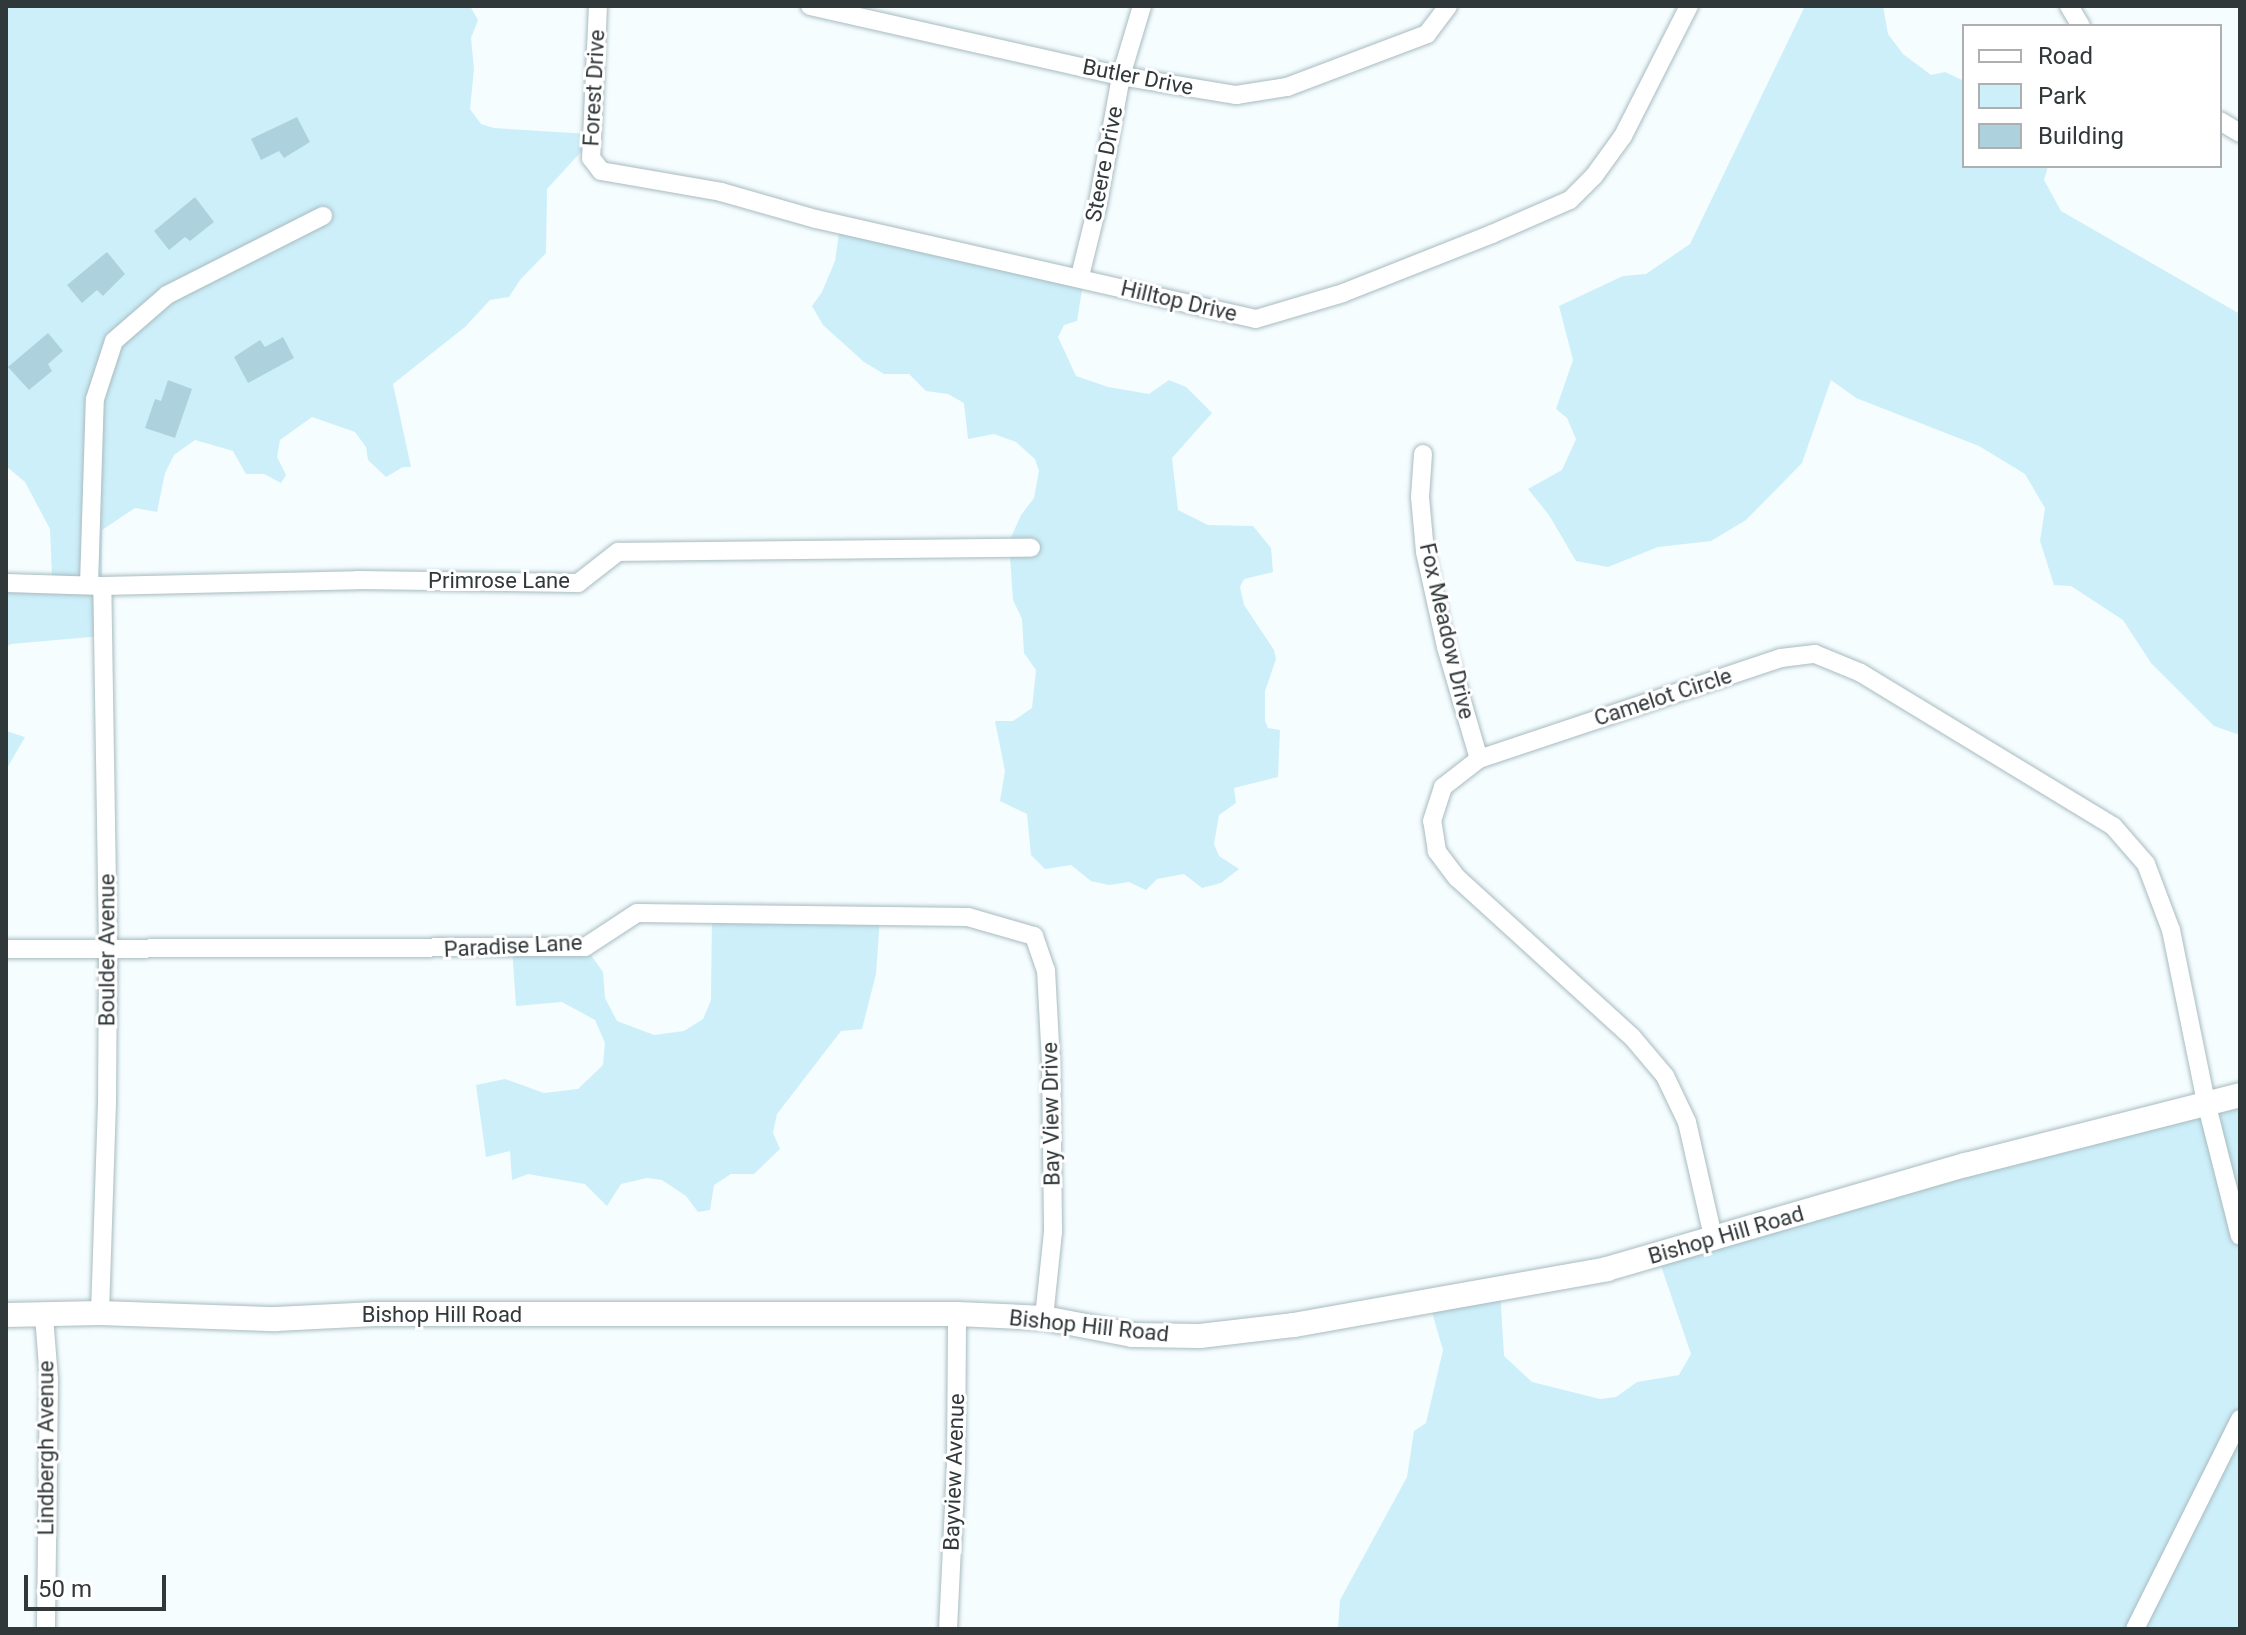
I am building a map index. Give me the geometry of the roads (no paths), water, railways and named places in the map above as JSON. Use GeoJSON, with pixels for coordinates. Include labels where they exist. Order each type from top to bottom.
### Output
{"type":"FeatureCollection","features":[{"type":"Feature","properties":{"kind":"street","name":"Forest Drive"},"geometry":{"type":"LineString","coordinates":[[598,6],[591,158],[599,168]]}},
{"type":"Feature","properties":{"kind":"street","name":"Butler Drive"},"geometry":{"type":"LineString","coordinates":[[810,6],[1121,76],[1236,95],[1287,87],[1427,34],[1448,6]]}},
{"type":"Feature","properties":{"kind":"street","name":"Steere Drive"},"geometry":{"type":"LineString","coordinates":[[1080,276],[1098,203],[1121,76],[1142,6]]}},
{"type":"Feature","properties":{"kind":"street","name":"Hilltop Drive"},"geometry":{"type":"LineString","coordinates":[[599,168],[721,192],[816,219],[1080,276],[1146,295],[1256,319],[1343,293],[1570,200],[1594,176],[1623,136],[1689,6]]}},
{"type":"Feature","properties":{"kind":"street"},"geometry":{"type":"LineString","coordinates":[[2069,6],[2080,24]]}},
{"type":"Feature","properties":{"kind":"street"},"geometry":{"type":"LineString","coordinates":[[2222,122],[2240,133]]}},
{"type":"Feature","properties":{"kind":"street","name":"Boulder Avenue"},"geometry":{"type":"LineString","coordinates":[[100,1313],[108,949],[96,586],[95,399],[114,341],[167,295],[323,216]]}},
{"type":"Feature","properties":{"kind":"street","name":"Fox Meadow Drive"},"geometry":{"type":"LineString","coordinates":[[1423,454],[1420,497],[1425,552],[1446,647],[1479,759]]}},
{"type":"Feature","properties":{"kind":"street","name":"Primrose Lane"},"geometry":{"type":"LineString","coordinates":[[6,583],[96,586],[357,580],[578,583],[618,552],[1031,548]]}},
{"type":"Feature","properties":{"kind":"street","name":"Camelot Circle"},"geometry":{"type":"LineString","coordinates":[[1714,1241],[1687,1122],[1665,1076],[1632,1037],[1457,878],[1437,851],[1432,821],[1443,787],[1479,759],[1781,658],[1815,654],[1861,673],[2113,826],[2146,864],[2171,930],[2206,1102],[2240,1236]]}},
{"type":"Feature","properties":{"kind":"street","name":"Paradise Lane"},"geometry":{"type":"LineString","coordinates":[[6,949],[585,947],[637,913],[968,917],[1010,929]]}},
{"type":"Feature","properties":{"kind":"street","name":"Bay View Drive"},"geometry":{"type":"LineString","coordinates":[[1010,929],[1034,936],[1046,970],[1053,1232],[1044,1318]]}},
{"type":"Feature","properties":{"kind":"street","name":"Bishop Hill Road"},"geometry":{"type":"LineString","coordinates":[[6,1315],[100,1313],[276,1319],[375,1314],[957,1314],[1044,1318],[1132,1335],[1200,1336],[1294,1325],[1540,1283],[1714,1241],[1966,1165],[2240,1095]]}},
{"type":"Feature","properties":{"kind":"street","name":"Bayview Avenue"},"geometry":{"type":"LineString","coordinates":[[948,1629],[956,1468],[957,1314]]}},
{"type":"Feature","properties":{"kind":"street","name":"Lindbergh Avenue"},"geometry":{"type":"LineString","coordinates":[[44,1316],[49,1380],[46,1629]]}},
{"type":"Feature","properties":{"kind":"street"},"geometry":{"type":"LineString","coordinates":[[2135,1629],[2240,1419]]}}]}
